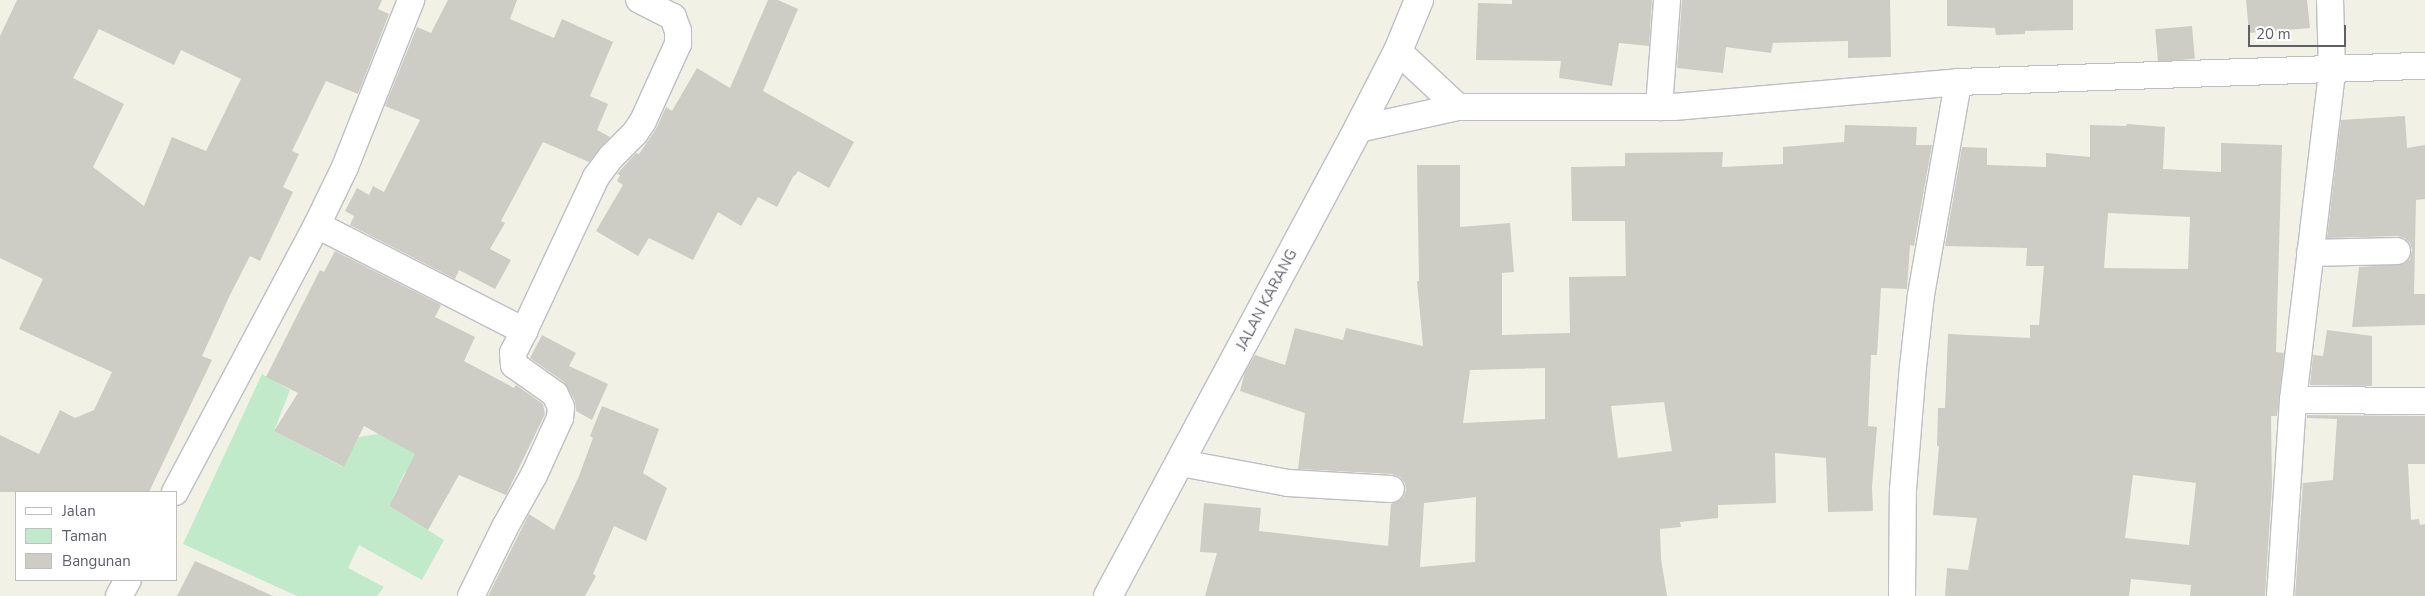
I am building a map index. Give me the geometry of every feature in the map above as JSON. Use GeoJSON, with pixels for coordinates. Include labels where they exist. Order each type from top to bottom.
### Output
{"type":"FeatureCollection","features":[{"type":"Feature","properties":{"kind":"main road","name":"JALAN KARANG"},"geometry":{"type":"LineString","coordinates":[[1108,596],[1358,130],[1398,51],[1420,0]]}},
{"type":"Feature","properties":{"kind":"street"},"geometry":{"type":"LineString","coordinates":[[175,491],[317,225],[345,167],[411,0]]}},
{"type":"Feature","properties":{"kind":"street"},"geometry":{"type":"LineString","coordinates":[[471,596],[534,474],[560,418],[561,406],[556,394],[514,365],[513,353],[596,176],[611,157],[636,133],[678,44],[678,31],[673,17],[639,0]]}},
{"type":"Feature","properties":{"kind":"street"},"geometry":{"type":"LineString","coordinates":[[1659,107],[1667,0]]}},
{"type":"Feature","properties":{"kind":"street"},"geometry":{"type":"LineString","coordinates":[[2280,596],[2293,400],[2332,70],[2330,0]]}},
{"type":"Feature","properties":{"kind":"street"},"geometry":{"type":"LineString","coordinates":[[1398,51],[1458,107]]}},
{"type":"Feature","properties":{"kind":"street"},"geometry":{"type":"LineString","coordinates":[[1358,130],[1458,107],[1659,107],[1958,82],[2425,66]]}},
{"type":"Feature","properties":{"kind":"street"},"geometry":{"type":"LineString","coordinates":[[1902,596],[1903,490],[1913,367],[1922,295],[1958,82]]}},
{"type":"Feature","properties":{"kind":"street"},"geometry":{"type":"LineString","coordinates":[[317,225],[524,331]]}},
{"type":"Feature","properties":{"kind":"street"},"geometry":{"type":"LineString","coordinates":[[2310,253],[2397,251]]}},
{"type":"Feature","properties":{"kind":"street"},"geometry":{"type":"LineString","coordinates":[[2293,400],[2425,401]]}},
{"type":"Feature","properties":{"kind":"street"},"geometry":{"type":"LineString","coordinates":[[1180,463],[1288,483],[1390,489]]}},
{"type":"Feature","properties":{"kind":"street"},"geometry":{"type":"LineString","coordinates":[[120,596],[128,581]]}},
{"type":"Feature","properties":{"kind":"green space"},"geometry":{"type":"Polygon","coordinates":[[[262,374],[290,390],[274,431],[343,467],[359,437],[377,434],[382,428],[455,476],[449,494],[405,472],[389,506],[444,540],[422,580],[359,545],[348,568],[384,587],[377,596],[297,596],[183,544],[262,374]]]}},
{"type":"Feature","properties":{"kind":"building"},"geometry":{"type":"Polygon","coordinates":[[[17,0],[382,0],[378,9],[389,14],[358,94],[326,81],[292,151],[299,154],[283,187],[293,192],[260,261],[250,256],[231,293],[202,356],[212,360],[149,491],[0,492],[0,435],[39,454],[60,410],[75,418],[94,410],[112,372],[19,329],[43,279],[0,258],[0,36],[17,0]],[[99,29],[73,78],[124,104],[93,167],[144,206],[172,137],[206,151],[241,79],[181,50],[174,65],[99,29]]]}},
{"type":"Feature","properties":{"kind":"building"},"geometry":{"type":"Polygon","coordinates":[[[448,0],[517,0],[510,19],[554,38],[562,19],[613,42],[590,96],[608,104],[597,130],[610,137],[589,162],[543,142],[501,221],[505,223],[490,249],[511,260],[495,289],[459,270],[455,279],[350,225],[354,216],[345,211],[357,188],[369,195],[373,186],[384,192],[420,120],[385,106],[417,27],[431,33],[448,0]]]}},
{"type":"Feature","properties":{"kind":"building"},"geometry":{"type":"Polygon","coordinates":[[[768,0],[778,0],[798,9],[763,91],[854,142],[829,188],[798,171],[777,207],[758,197],[741,226],[718,212],[693,260],[649,238],[638,256],[596,231],[623,185],[617,181],[620,175],[617,174],[636,153],[639,154],[656,129],[666,107],[672,111],[697,68],[730,88],[768,0]]]}},
{"type":"Feature","properties":{"kind":"building"},"geometry":{"type":"Polygon","coordinates":[[[1512,0],[1652,0],[1649,46],[1619,43],[1612,86],[1559,78],[1561,61],[1476,60],[1478,3],[1512,4],[1512,0]]]}},
{"type":"Feature","properties":{"kind":"building"},"geometry":{"type":"Polygon","coordinates":[[[1682,0],[1890,0],[1891,57],[1848,58],[1848,41],[1773,43],[1771,53],[1726,47],[1723,73],[1677,68],[1682,0]]]}},
{"type":"Feature","properties":{"kind":"building"},"geometry":{"type":"Polygon","coordinates":[[[1947,0],[2073,0],[2073,30],[2025,31],[2025,34],[1996,35],[1995,28],[1947,26],[1947,0]]]}},
{"type":"Feature","properties":{"kind":"building"},"geometry":{"type":"Polygon","coordinates":[[[2246,0],[2307,0],[2310,28],[2249,33],[2246,0]]]}},
{"type":"Feature","properties":{"kind":"building"},"geometry":{"type":"Polygon","coordinates":[[[2192,26],[2195,59],[2158,62],[2155,29],[2192,26]]]}},
{"type":"Feature","properties":{"kind":"building"},"geometry":{"type":"Polygon","coordinates":[[[2405,116],[2407,148],[2425,145],[2425,199],[2416,200],[2414,294],[2425,294],[2425,325],[2352,327],[2359,267],[2404,264],[2410,259],[2412,250],[2410,243],[2405,238],[2397,236],[2327,238],[2341,120],[2405,116]]]}},
{"type":"Feature","properties":{"kind":"building"},"geometry":{"type":"Polygon","coordinates":[[[2127,124],[2165,127],[2163,169],[2221,172],[2221,143],[2282,145],[2276,352],[2284,353],[2277,416],[2271,416],[2272,486],[2265,596],[2190,596],[2191,585],[2131,579],[2129,596],[1945,596],[1947,568],[1968,570],[1977,518],[1933,515],[1939,446],[1937,446],[1938,408],[1945,408],[1948,334],[2030,338],[2030,325],[2039,325],[2044,266],[2026,266],[2027,248],[1945,246],[1962,147],[1987,148],[1987,165],[2046,167],[2046,153],[2090,157],[2090,125],[2126,126],[2127,124]],[[2108,213],[2104,268],[2188,269],[2190,217],[2108,213]],[[2133,475],[2125,538],[2189,545],[2196,483],[2133,475]]]}},
{"type":"Feature","properties":{"kind":"building"},"geometry":{"type":"Polygon","coordinates":[[[1845,125],[1917,127],[1916,145],[1932,145],[1914,246],[1910,245],[1907,289],[1881,288],[1877,355],[1871,355],[1868,426],[1877,427],[1872,487],[1873,511],[1828,512],[1826,458],[1775,453],[1776,503],[1718,505],[1718,518],[1680,522],[1681,527],[1660,529],[1661,559],[1667,596],[1205,596],[1217,553],[1200,552],[1204,503],[1261,508],[1259,531],[1388,546],[1391,504],[1403,498],[1406,490],[1405,483],[1400,477],[1392,474],[1298,469],[1305,413],[1240,391],[1245,372],[1255,355],[1285,365],[1295,328],[1343,340],[1346,328],[1423,346],[1417,281],[1419,281],[1417,165],[1460,165],[1460,227],[1510,223],[1514,272],[1502,273],[1502,335],[1570,333],[1569,277],[1626,276],[1625,221],[1572,221],[1571,167],[1625,166],[1625,153],[1723,152],[1722,167],[1783,164],[1783,147],[1844,142],[1845,125]],[[1545,368],[1470,370],[1463,423],[1545,419],[1545,368]],[[1664,402],[1611,406],[1618,458],[1672,451],[1664,402]],[[1476,497],[1424,503],[1420,567],[1475,562],[1476,497]]]}},
{"type":"Feature","properties":{"kind":"building"},"geometry":{"type":"Polygon","coordinates":[[[335,251],[441,305],[435,317],[475,337],[464,361],[514,388],[516,385],[543,404],[545,414],[506,495],[459,475],[428,530],[389,506],[415,454],[364,426],[344,467],[274,431],[298,393],[266,377],[320,270],[324,272],[335,251]]]}},
{"type":"Feature","properties":{"kind":"building"},"geometry":{"type":"Polygon","coordinates":[[[2327,330],[2372,336],[2372,386],[2310,385],[2313,355],[2323,356],[2327,330]]]}},
{"type":"Feature","properties":{"kind":"building"},"geometry":{"type":"Polygon","coordinates":[[[542,335],[576,353],[569,366],[608,384],[592,420],[576,411],[575,401],[564,382],[530,358],[542,335]]]}},
{"type":"Feature","properties":{"kind":"building"},"geometry":{"type":"Polygon","coordinates":[[[602,406],[659,429],[643,473],[667,488],[646,541],[614,526],[593,574],[596,576],[585,596],[488,596],[529,514],[554,530],[579,476],[593,438],[590,436],[602,406]]]}},
{"type":"Feature","properties":{"kind":"building"},"geometry":{"type":"Polygon","coordinates":[[[2307,415],[2425,416],[2425,464],[2408,464],[2411,520],[2419,519],[2420,525],[2425,524],[2425,596],[2295,596],[2303,483],[2333,480],[2337,419],[2307,418],[2307,415]]]}},
{"type":"Feature","properties":{"kind":"building"},"geometry":{"type":"Polygon","coordinates":[[[195,561],[220,572],[273,596],[177,596],[195,561]]]}}]}
